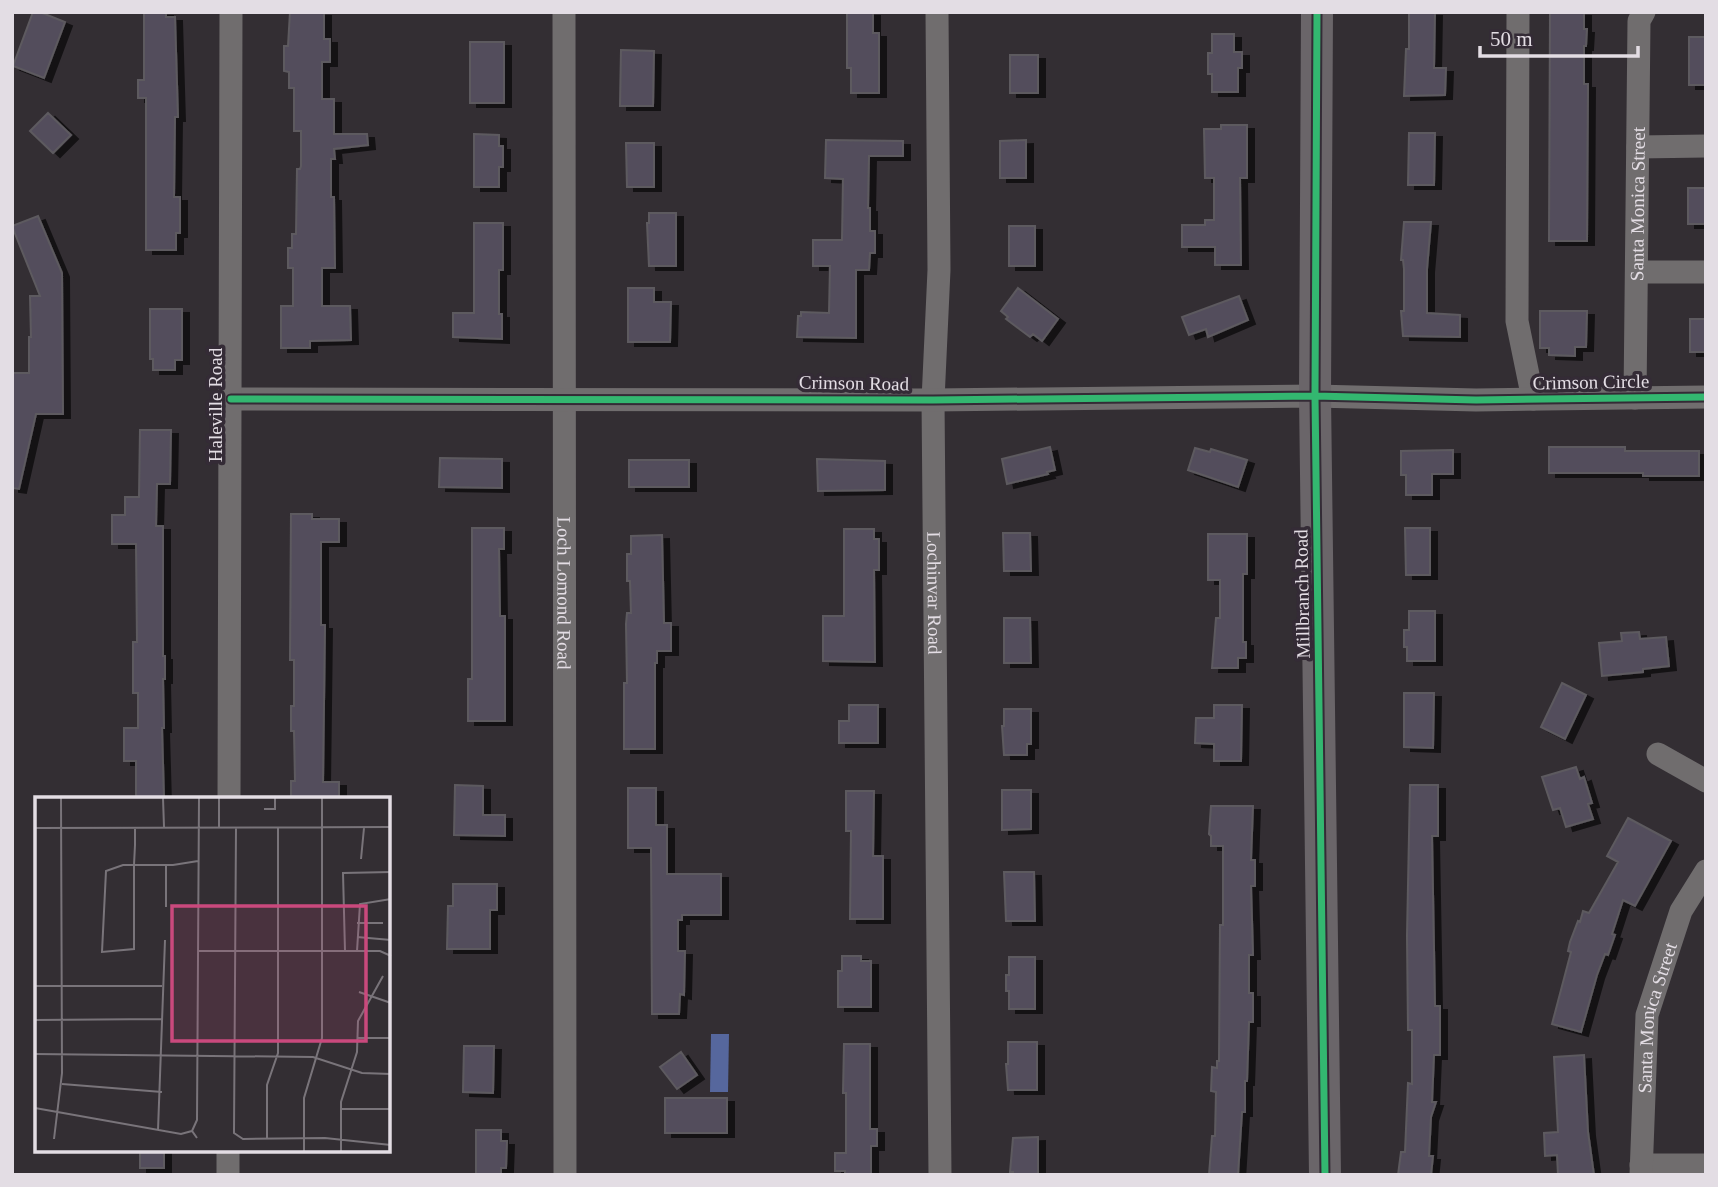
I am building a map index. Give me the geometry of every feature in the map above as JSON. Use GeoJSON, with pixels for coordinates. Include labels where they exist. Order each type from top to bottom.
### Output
{"type":"FeatureCollection","features":[{"type":"Feature","properties":{"kind":"main road","name":"Millbranch Road"},"geometry":{"type":"LineString","coordinates":[[1317,12],[1315,396],[1325,1175]]}},
{"type":"Feature","properties":{"kind":"street","name":"Haleville Road"},"geometry":{"type":"LineString","coordinates":[[229,797],[231,12]]}},
{"type":"Feature","properties":{"kind":"street","name":"Loch Lomond Road"},"geometry":{"type":"LineString","coordinates":[[564,12],[565,1175]]}},
{"type":"Feature","properties":{"kind":"street","name":"Lochinvar Road"},"geometry":{"type":"LineString","coordinates":[[937,12],[939,271],[933,400],[940,1175]]}},
{"type":"Feature","properties":{"kind":"street"},"geometry":{"type":"LineString","coordinates":[[1518,12],[1517,321],[1533,399]]}},
{"type":"Feature","properties":{"kind":"street","name":"Santa Monica Street"},"geometry":{"type":"LineString","coordinates":[[1636,398],[1639,21],[1644,12]]}},
{"type":"Feature","properties":{"kind":"street"},"geometry":{"type":"LineString","coordinates":[[1638,147],[1706,146]]}},
{"type":"Feature","properties":{"kind":"street"},"geometry":{"type":"LineString","coordinates":[[1637,272],[1706,272]]}},
{"type":"Feature","properties":{"kind":"street","name":"Crimson Road"},"geometry":{"type":"LineString","coordinates":[[231,400],[933,400],[1315,396],[1476,400]]}},
{"type":"Feature","properties":{"kind":"street","name":"Crimson Circle"},"geometry":{"type":"LineString","coordinates":[[1476,400],[1706,397]]}},
{"type":"Feature","properties":{"kind":"street"},"geometry":{"type":"LineString","coordinates":[[1658,754],[1706,781]]}},
{"type":"Feature","properties":{"kind":"street","name":"Santa Monica Street"},"geometry":{"type":"LineString","coordinates":[[1641,1170],[1647,1015],[1681,911],[1706,871]]}},
{"type":"Feature","properties":{"kind":"street"},"geometry":{"type":"LineString","coordinates":[[228,1152],[228,1175]]}},
{"type":"Feature","properties":{"kind":"street"},"geometry":{"type":"LineString","coordinates":[[1641,1170],[1706,1165]]}},
{"type":"Feature","properties":{"kind":"water"},"geometry":{"type":"Polygon","coordinates":[[[711,1034],[729,1034],[728,1092],[710,1092],[711,1034]]]}},
{"type":"Feature","properties":{"kind":"building"},"geometry":{"type":"Polygon","coordinates":[[[33,12],[65,22],[44,78],[13,66],[33,12]]]}},
{"type":"Feature","properties":{"kind":"building"},"geometry":{"type":"Polygon","coordinates":[[[144,12],[166,12],[166,17],[175,17],[178,117],[175,117],[174,197],[180,197],[180,233],[176,233],[176,250],[146,250],[146,98],[138,98],[138,80],[144,80],[144,12]]]}},
{"type":"Feature","properties":{"kind":"building"},"geometry":{"type":"Polygon","coordinates":[[[290,12],[324,12],[324,39],[330,39],[330,62],[322,62],[322,99],[334,99],[334,134],[367,134],[368,145],[334,149],[335,159],[331,159],[335,268],[322,268],[322,306],[350,306],[351,340],[310,341],[310,348],[281,348],[281,306],[293,306],[293,268],[288,268],[288,248],[292,248],[292,234],[296,234],[297,169],[301,166],[301,131],[294,131],[294,88],[289,88],[289,72],[284,71],[284,46],[288,46],[290,12]]]}},
{"type":"Feature","properties":{"kind":"building"},"geometry":{"type":"Polygon","coordinates":[[[847,12],[873,12],[873,33],[879,33],[879,93],[851,93],[851,68],[847,68],[847,12]]]}},
{"type":"Feature","properties":{"kind":"building"},"geometry":{"type":"Polygon","coordinates":[[[1409,12],[1435,12],[1434,68],[1446,68],[1445,95],[1404,96],[1406,49],[1409,49],[1409,12]]]}},
{"type":"Feature","properties":{"kind":"building"},"geometry":{"type":"Polygon","coordinates":[[[1550,12],[1584,12],[1584,29],[1587,29],[1584,84],[1588,84],[1587,241],[1549,241],[1550,12]]]}},
{"type":"Feature","properties":{"kind":"building"},"geometry":{"type":"Polygon","coordinates":[[[1212,34],[1234,34],[1234,52],[1242,52],[1242,68],[1238,68],[1238,92],[1212,92],[1212,74],[1208,74],[1208,53],[1212,53],[1212,34]]]}},
{"type":"Feature","properties":{"kind":"building"},"geometry":{"type":"Polygon","coordinates":[[[1689,37],[1706,37],[1706,85],[1689,85],[1689,37]]]}},
{"type":"Feature","properties":{"kind":"building"},"geometry":{"type":"Polygon","coordinates":[[[470,42],[504,42],[504,103],[470,103],[470,42]]]}},
{"type":"Feature","properties":{"kind":"building"},"geometry":{"type":"Polygon","coordinates":[[[621,50],[654,51],[653,106],[620,106],[621,50]]]}},
{"type":"Feature","properties":{"kind":"building"},"geometry":{"type":"Polygon","coordinates":[[[1010,55],[1038,55],[1038,93],[1010,93],[1010,55]]]}},
{"type":"Feature","properties":{"kind":"building"},"geometry":{"type":"Polygon","coordinates":[[[48,113],[71,135],[53,153],[30,131],[48,113]]]}},
{"type":"Feature","properties":{"kind":"building"},"geometry":{"type":"Polygon","coordinates":[[[1221,125],[1247,125],[1247,178],[1240,178],[1241,265],[1215,265],[1215,247],[1182,247],[1182,225],[1205,225],[1205,220],[1214,220],[1214,178],[1205,178],[1204,129],[1221,129],[1221,125]]]}},
{"type":"Feature","properties":{"kind":"building"},"geometry":{"type":"Polygon","coordinates":[[[1409,133],[1435,133],[1434,185],[1408,185],[1409,133]]]}},
{"type":"Feature","properties":{"kind":"building"},"geometry":{"type":"Polygon","coordinates":[[[474,134],[499,135],[499,146],[503,146],[503,167],[499,167],[499,187],[474,187],[474,134]]]}},
{"type":"Feature","properties":{"kind":"building"},"geometry":{"type":"Polygon","coordinates":[[[826,140],[903,141],[903,156],[869,156],[868,208],[870,231],[875,231],[875,253],[870,253],[869,270],[856,270],[856,338],[797,337],[798,316],[801,316],[801,312],[829,313],[830,266],[813,266],[813,240],[842,240],[843,179],[825,178],[826,140]]]}},
{"type":"Feature","properties":{"kind":"building"},"geometry":{"type":"Polygon","coordinates":[[[1026,140],[1026,178],[1000,178],[1000,141],[1026,140]]]}},
{"type":"Feature","properties":{"kind":"building"},"geometry":{"type":"Polygon","coordinates":[[[626,143],[654,143],[654,187],[627,187],[626,143]]]}},
{"type":"Feature","properties":{"kind":"building"},"geometry":{"type":"Polygon","coordinates":[[[1688,188],[1706,188],[1706,224],[1688,224],[1688,188]]]}},
{"type":"Feature","properties":{"kind":"building"},"geometry":{"type":"Polygon","coordinates":[[[649,213],[676,213],[676,266],[649,266],[649,213]]]}},
{"type":"Feature","properties":{"kind":"building"},"geometry":{"type":"Polygon","coordinates":[[[38,216],[62,273],[63,414],[36,414],[19,489],[12,488],[12,373],[29,373],[30,296],[40,296],[12,226],[38,216]]]}},
{"type":"Feature","properties":{"kind":"building"},"geometry":{"type":"Polygon","coordinates":[[[1404,222],[1431,222],[1427,313],[1460,315],[1460,337],[1403,336],[1401,311],[1404,311],[1404,269],[1401,260],[1404,222]]]}},
{"type":"Feature","properties":{"kind":"building"},"geometry":{"type":"Polygon","coordinates":[[[474,223],[503,223],[503,270],[499,270],[502,339],[453,337],[453,313],[474,313],[474,223]]]}},
{"type":"Feature","properties":{"kind":"building"},"geometry":{"type":"Polygon","coordinates":[[[1009,226],[1035,226],[1035,266],[1009,266],[1009,226]]]}},
{"type":"Feature","properties":{"kind":"building"},"geometry":{"type":"Polygon","coordinates":[[[628,288],[654,288],[654,302],[671,302],[670,342],[628,342],[628,288]]]}},
{"type":"Feature","properties":{"kind":"building"},"geometry":{"type":"Polygon","coordinates":[[[1018,288],[1058,319],[1042,341],[1033,334],[1030,337],[1006,319],[1008,317],[1001,311],[1018,288]]]}},
{"type":"Feature","properties":{"kind":"building"},"geometry":{"type":"Polygon","coordinates":[[[1239,296],[1248,320],[1208,337],[1206,329],[1189,335],[1182,317],[1239,296]]]}},
{"type":"Feature","properties":{"kind":"building"},"geometry":{"type":"Polygon","coordinates":[[[150,309],[182,309],[182,360],[175,360],[175,370],[153,370],[153,359],[150,359],[150,309]]]}},
{"type":"Feature","properties":{"kind":"building"},"geometry":{"type":"Polygon","coordinates":[[[1540,311],[1587,311],[1586,347],[1575,347],[1575,356],[1549,355],[1549,348],[1540,348],[1540,311]]]}},
{"type":"Feature","properties":{"kind":"building"},"geometry":{"type":"Polygon","coordinates":[[[1690,319],[1706,319],[1706,352],[1690,352],[1690,319]]]}},
{"type":"Feature","properties":{"kind":"building"},"geometry":{"type":"Polygon","coordinates":[[[140,430],[171,430],[170,484],[157,484],[156,526],[163,526],[164,797],[136,797],[136,761],[124,761],[124,728],[138,728],[138,693],[133,693],[133,642],[137,642],[136,544],[112,544],[112,515],[125,515],[125,497],[139,497],[140,430]]]}},
{"type":"Feature","properties":{"kind":"building"},"geometry":{"type":"Polygon","coordinates":[[[1050,447],[1055,470],[1007,484],[1002,459],[1050,447]]]}},
{"type":"Feature","properties":{"kind":"building"},"geometry":{"type":"Polygon","coordinates":[[[1549,447],[1699,451],[1699,476],[1549,473],[1549,447]]]}},
{"type":"Feature","properties":{"kind":"building"},"geometry":{"type":"Polygon","coordinates":[[[1195,448],[1210,452],[1211,449],[1247,460],[1238,487],[1188,470],[1195,448]]]}},
{"type":"Feature","properties":{"kind":"building"},"geometry":{"type":"Polygon","coordinates":[[[1453,450],[1453,474],[1432,474],[1432,495],[1406,495],[1406,475],[1401,475],[1401,451],[1453,450]]]}},
{"type":"Feature","properties":{"kind":"building"},"geometry":{"type":"Polygon","coordinates":[[[440,458],[502,459],[502,488],[439,487],[440,458]]]}},
{"type":"Feature","properties":{"kind":"building"},"geometry":{"type":"Polygon","coordinates":[[[817,459],[885,461],[885,490],[818,491],[817,459]]]}},
{"type":"Feature","properties":{"kind":"building"},"geometry":{"type":"Polygon","coordinates":[[[629,460],[689,460],[689,487],[629,487],[629,460]]]}},
{"type":"Feature","properties":{"kind":"building"},"geometry":{"type":"Polygon","coordinates":[[[291,514],[312,514],[312,519],[339,519],[339,542],[321,542],[321,625],[325,625],[323,782],[339,782],[339,797],[291,797],[291,781],[295,781],[294,731],[291,731],[294,660],[290,660],[291,514]]]}},
{"type":"Feature","properties":{"kind":"building"},"geometry":{"type":"Polygon","coordinates":[[[472,528],[504,528],[504,549],[499,549],[500,616],[505,616],[505,721],[468,721],[468,679],[472,679],[472,528]]]}},
{"type":"Feature","properties":{"kind":"building"},"geometry":{"type":"Polygon","coordinates":[[[1405,528],[1430,528],[1430,575],[1406,575],[1405,528]]]}},
{"type":"Feature","properties":{"kind":"building"},"geometry":{"type":"Polygon","coordinates":[[[844,529],[874,529],[874,539],[879,539],[879,570],[874,570],[875,662],[823,661],[823,616],[844,616],[844,529]]]}},
{"type":"Feature","properties":{"kind":"building"},"geometry":{"type":"Polygon","coordinates":[[[1003,533],[1030,533],[1031,571],[1004,571],[1003,533]]]}},
{"type":"Feature","properties":{"kind":"building"},"geometry":{"type":"Polygon","coordinates":[[[1208,534],[1247,534],[1247,574],[1243,574],[1243,642],[1246,642],[1246,658],[1238,658],[1238,668],[1212,668],[1216,618],[1220,618],[1220,580],[1208,580],[1208,534]]]}},
{"type":"Feature","properties":{"kind":"building"},"geometry":{"type":"Polygon","coordinates":[[[662,535],[664,623],[671,623],[671,651],[657,651],[655,663],[655,749],[624,749],[626,624],[627,613],[631,613],[627,554],[631,554],[631,536],[662,535]]]}},
{"type":"Feature","properties":{"kind":"building"},"geometry":{"type":"Polygon","coordinates":[[[1409,611],[1435,611],[1435,661],[1407,661],[1404,630],[1409,630],[1409,611]]]}},
{"type":"Feature","properties":{"kind":"building"},"geometry":{"type":"Polygon","coordinates":[[[1004,618],[1030,618],[1031,663],[1004,663],[1004,618]]]}},
{"type":"Feature","properties":{"kind":"building"},"geometry":{"type":"Polygon","coordinates":[[[1639,632],[1640,639],[1666,637],[1669,666],[1602,676],[1599,643],[1622,641],[1621,633],[1639,632]]]}},
{"type":"Feature","properties":{"kind":"building"},"geometry":{"type":"Polygon","coordinates":[[[1562,683],[1586,695],[1565,739],[1541,727],[1562,683]]]}},
{"type":"Feature","properties":{"kind":"building"},"geometry":{"type":"Polygon","coordinates":[[[1404,693],[1434,693],[1433,748],[1404,747],[1404,693]]]}},
{"type":"Feature","properties":{"kind":"building"},"geometry":{"type":"Polygon","coordinates":[[[849,705],[878,705],[878,743],[839,743],[839,721],[849,721],[849,705]]]}},
{"type":"Feature","properties":{"kind":"building"},"geometry":{"type":"Polygon","coordinates":[[[1214,705],[1242,705],[1241,761],[1214,761],[1214,744],[1195,743],[1196,718],[1214,718],[1214,705]]]}},
{"type":"Feature","properties":{"kind":"building"},"geometry":{"type":"Polygon","coordinates":[[[1004,709],[1031,709],[1031,744],[1027,744],[1027,755],[1004,755],[1004,709]]]}},
{"type":"Feature","properties":{"kind":"building"},"geometry":{"type":"Polygon","coordinates":[[[1576,767],[1580,779],[1584,777],[1592,803],[1588,804],[1593,819],[1566,827],[1560,808],[1553,810],[1542,777],[1576,767]]]}},
{"type":"Feature","properties":{"kind":"building"},"geometry":{"type":"Polygon","coordinates":[[[455,785],[483,786],[483,815],[505,815],[505,836],[454,835],[455,785]]]}},
{"type":"Feature","properties":{"kind":"building"},"geometry":{"type":"Polygon","coordinates":[[[1410,785],[1438,785],[1438,836],[1432,836],[1435,1006],[1440,1006],[1440,1055],[1434,1055],[1432,1102],[1436,1102],[1431,1117],[1431,1175],[1398,1175],[1401,1152],[1405,1152],[1408,1083],[1412,1084],[1412,1030],[1408,1030],[1407,936],[1410,785]]]}},
{"type":"Feature","properties":{"kind":"building"},"geometry":{"type":"Polygon","coordinates":[[[628,788],[656,788],[656,825],[667,825],[667,874],[721,874],[721,915],[682,915],[682,920],[678,920],[678,951],[685,951],[684,995],[680,994],[679,1014],[652,1014],[651,848],[628,848],[628,788]]]}},
{"type":"Feature","properties":{"kind":"building"},"geometry":{"type":"Polygon","coordinates":[[[1002,790],[1031,790],[1031,829],[1002,830],[1002,790]]]}},
{"type":"Feature","properties":{"kind":"building"},"geometry":{"type":"Polygon","coordinates":[[[846,791],[874,791],[873,856],[883,856],[883,919],[850,919],[851,831],[846,831],[846,791]]]}},
{"type":"Feature","properties":{"kind":"building"},"geometry":{"type":"Polygon","coordinates":[[[1211,806],[1253,806],[1251,860],[1255,860],[1255,886],[1251,886],[1253,955],[1249,955],[1249,993],[1253,993],[1253,1022],[1249,1022],[1245,1112],[1242,1112],[1238,1175],[1209,1175],[1212,1136],[1215,1136],[1216,1092],[1211,1091],[1212,1067],[1217,1068],[1219,1061],[1220,925],[1223,925],[1223,846],[1211,846],[1211,806]]]}},
{"type":"Feature","properties":{"kind":"building"},"geometry":{"type":"Polygon","coordinates":[[[1628,818],[1671,841],[1635,906],[1623,900],[1612,934],[1615,935],[1597,975],[1581,1032],[1552,1024],[1571,952],[1568,951],[1570,942],[1583,911],[1589,913],[1618,862],[1607,856],[1628,818]]]}},
{"type":"Feature","properties":{"kind":"building"},"geometry":{"type":"Polygon","coordinates":[[[1004,872],[1034,872],[1035,921],[1006,921],[1004,872]]]}},
{"type":"Feature","properties":{"kind":"building"},"geometry":{"type":"Polygon","coordinates":[[[453,884],[497,884],[497,910],[490,910],[490,949],[447,949],[448,906],[453,906],[453,884]]]}},
{"type":"Feature","properties":{"kind":"building"},"geometry":{"type":"Polygon","coordinates":[[[842,956],[861,956],[861,961],[871,961],[871,1007],[838,1007],[838,971],[842,971],[842,956]]]}},
{"type":"Feature","properties":{"kind":"building"},"geometry":{"type":"Polygon","coordinates":[[[1009,957],[1035,957],[1035,1009],[1009,1009],[1006,975],[1009,975],[1009,957]]]}},
{"type":"Feature","properties":{"kind":"building"},"geometry":{"type":"Polygon","coordinates":[[[1008,1042],[1037,1042],[1037,1090],[1008,1090],[1008,1042]]]}},
{"type":"Feature","properties":{"kind":"building"},"geometry":{"type":"Polygon","coordinates":[[[844,1044],[870,1044],[870,1129],[877,1129],[877,1146],[871,1146],[871,1175],[845,1175],[845,1171],[835,1171],[835,1153],[846,1153],[844,1044]]]}},
{"type":"Feature","properties":{"kind":"building"},"geometry":{"type":"Polygon","coordinates":[[[464,1046],[494,1046],[493,1093],[463,1092],[464,1046]]]}},
{"type":"Feature","properties":{"kind":"building"},"geometry":{"type":"Polygon","coordinates":[[[681,1052],[697,1075],[677,1089],[660,1067],[681,1052]]]}},
{"type":"Feature","properties":{"kind":"building"},"geometry":{"type":"Polygon","coordinates":[[[1584,1055],[1588,1132],[1594,1175],[1558,1175],[1557,1155],[1545,1156],[1544,1133],[1558,1132],[1554,1057],[1584,1055]]]}},
{"type":"Feature","properties":{"kind":"building"},"geometry":{"type":"Polygon","coordinates":[[[665,1098],[727,1098],[727,1133],[665,1133],[665,1098]]]}},
{"type":"Feature","properties":{"kind":"building"},"geometry":{"type":"Polygon","coordinates":[[[476,1130],[501,1130],[501,1141],[507,1141],[506,1168],[501,1168],[501,1175],[476,1175],[476,1130]]]}},
{"type":"Feature","properties":{"kind":"building"},"geometry":{"type":"Polygon","coordinates":[[[1038,1137],[1038,1175],[1013,1175],[1013,1172],[1010,1172],[1013,1138],[1038,1137]]]}},
{"type":"Feature","properties":{"kind":"building"},"geometry":{"type":"Polygon","coordinates":[[[140,1152],[164,1152],[164,1168],[140,1168],[140,1152]]]}},
{"type":"Feature","properties":{"kind":"cycle path"},"geometry":{"type":"LineString","coordinates":[[1317,12],[1315,396],[1325,1175]]}},
{"type":"Feature","properties":{"kind":"cycle path"},"geometry":{"type":"LineString","coordinates":[[231,399],[933,400],[1315,396],[1476,400],[1706,397]]}}]}
